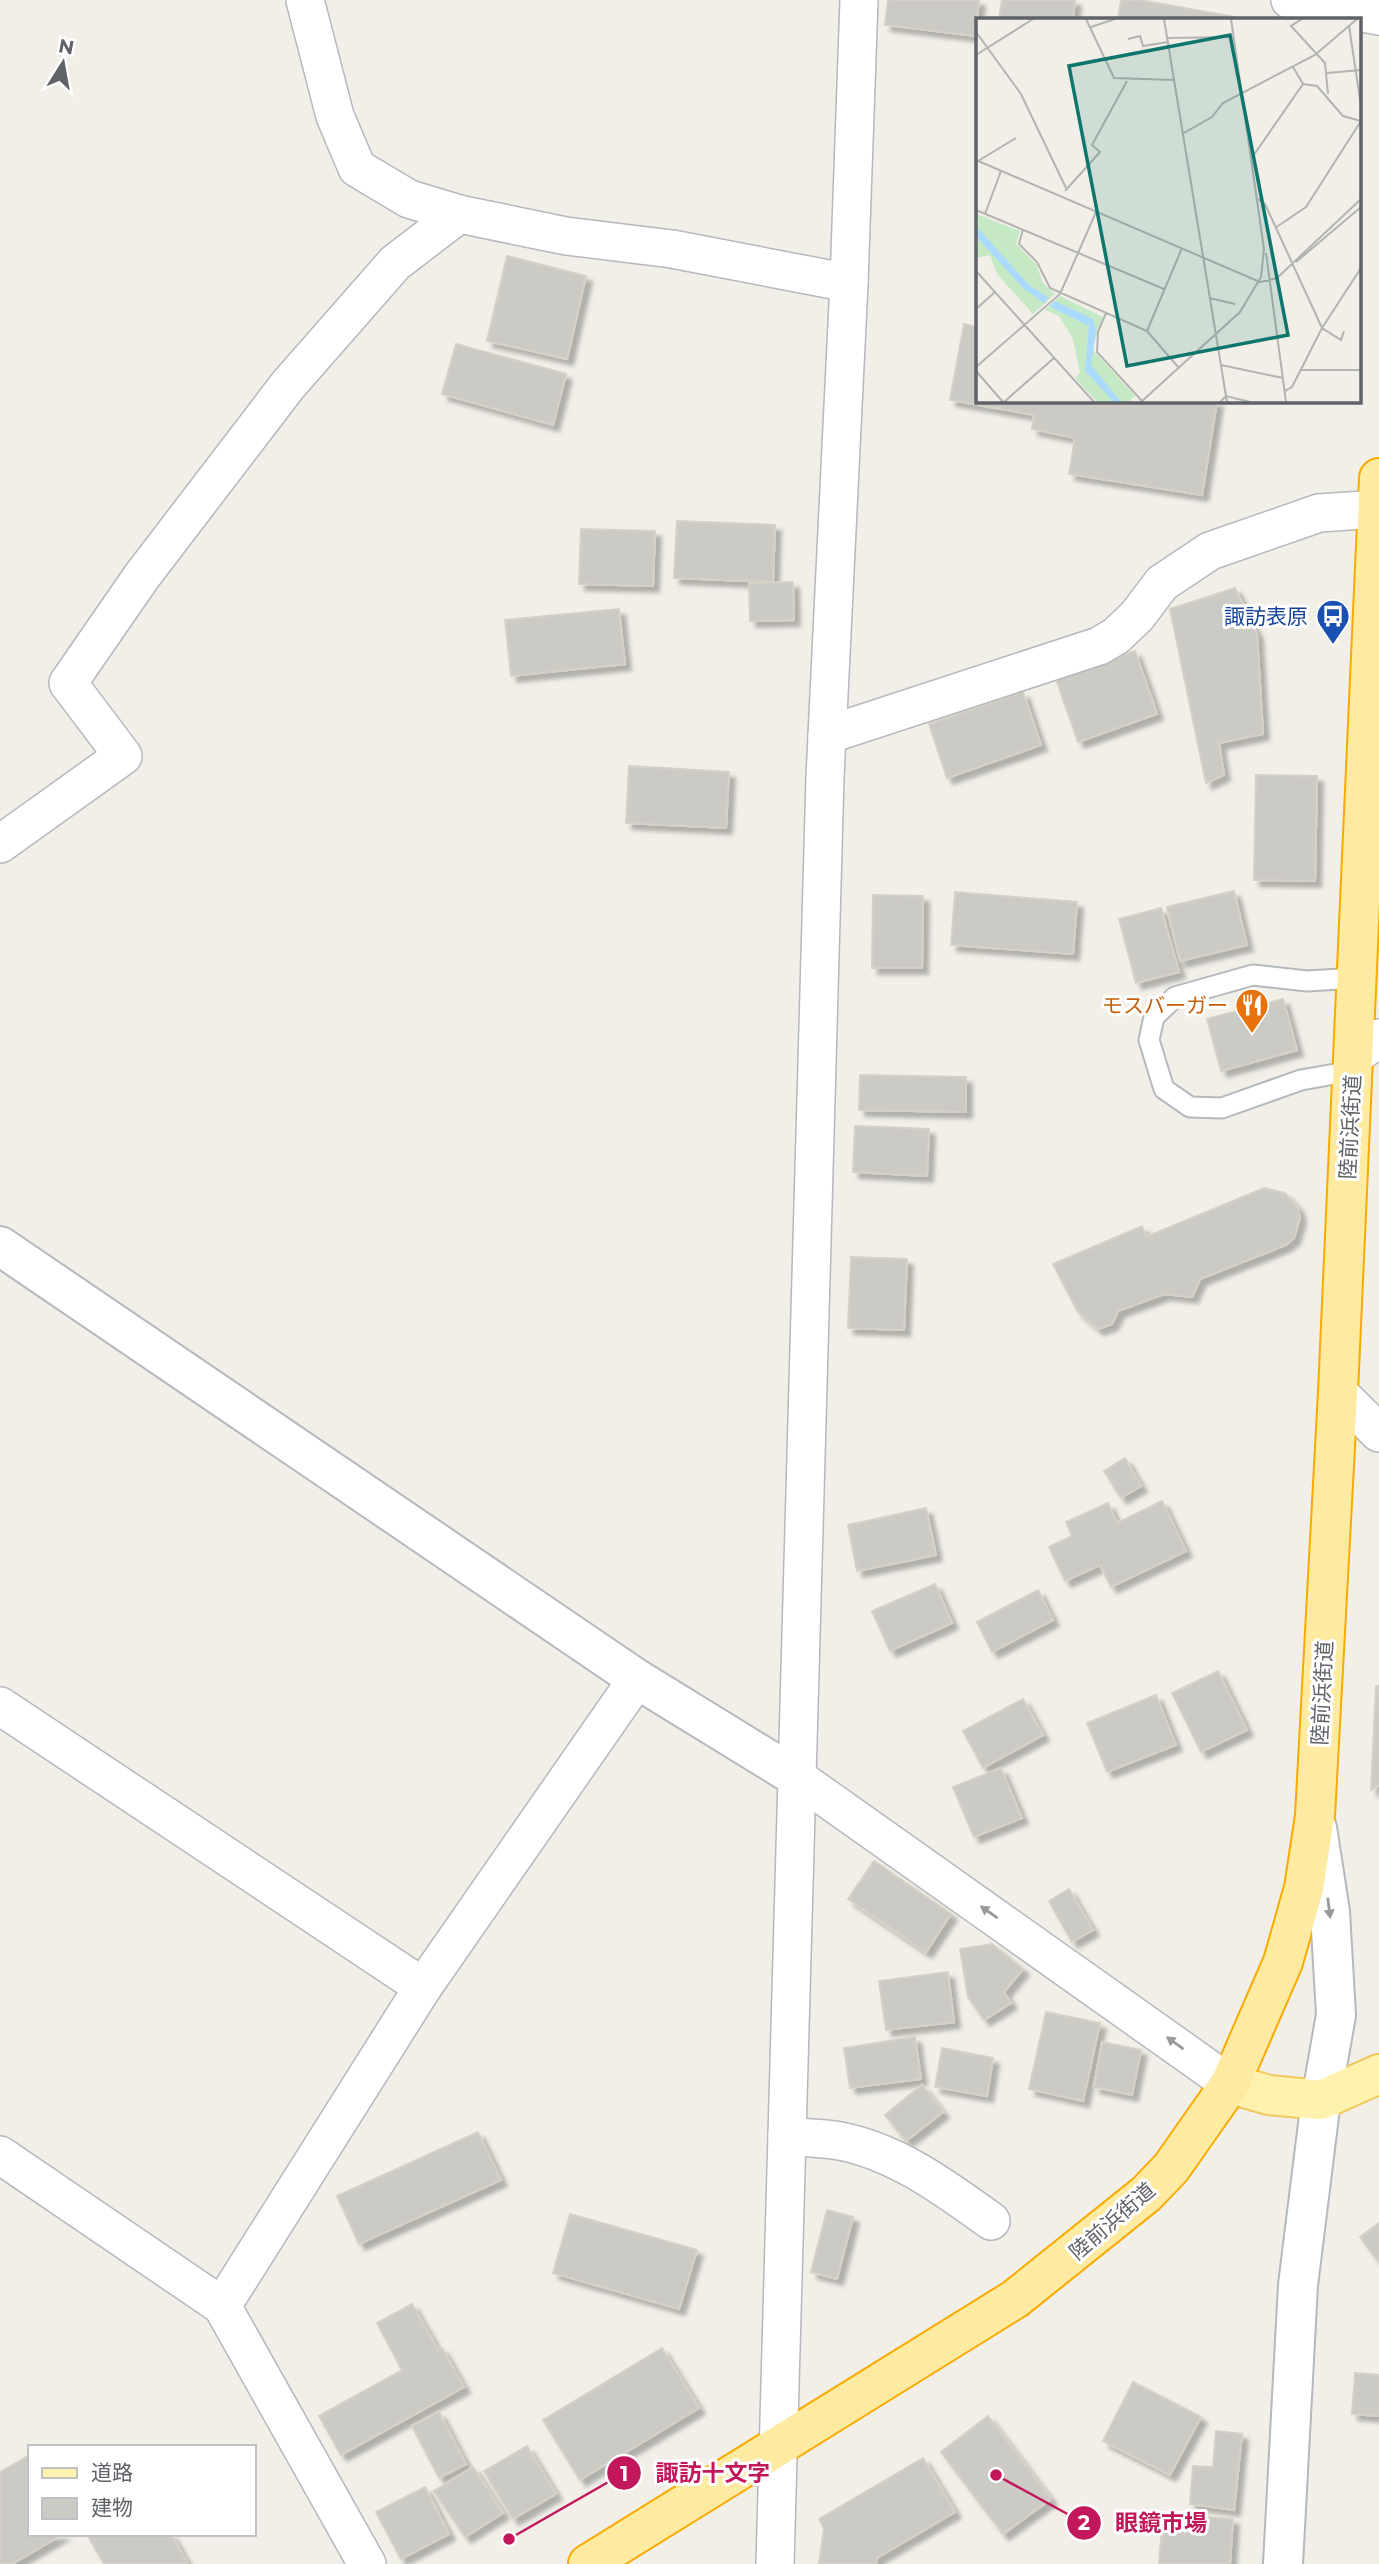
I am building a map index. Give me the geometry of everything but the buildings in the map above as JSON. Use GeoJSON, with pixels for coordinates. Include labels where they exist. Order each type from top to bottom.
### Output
{"type":"FeatureCollection","features":[{"type":"Feature","properties":{"kind":"highway","name":"陸前浜街道"},"geometry":{"type":"LineString","coordinates":[[588,2564],[1015,2299],[1088,2244],[1171,2168],[1230,2084],[1283,1962],[1304,1888],[1315,1816],[1338,1392],[1361,1055],[1357,978],[1378,499]]}},
{"type":"Feature","properties":{"kind":"main road"},"geometry":{"type":"LineString","coordinates":[[1230,2084],[1269,2095],[1321,2100],[1379,2074]]}},
{"type":"Feature","properties":{"kind":"street"},"geometry":{"type":"LineString","coordinates":[[305,0],[335,116],[357,168],[410,200],[459,214],[566,236],[672,249],[849,283]]}},
{"type":"Feature","properties":{"kind":"street"},"geometry":{"type":"LineString","coordinates":[[775,2564],[827,735],[849,283],[859,0]]}},
{"type":"Feature","properties":{"kind":"street"},"geometry":{"type":"LineString","coordinates":[[1290,0],[1379,16]]}},
{"type":"Feature","properties":{"kind":"street"},"geometry":{"type":"LineString","coordinates":[[0,844],[123,756],[68,683],[142,576],[288,385],[395,263],[459,214]]}},
{"type":"Feature","properties":{"kind":"street"},"geometry":{"type":"LineString","coordinates":[[827,735],[1098,646],[1130,622],[1162,583],[1210,551],[1319,513],[1378,499]]}},
{"type":"Feature","properties":{"kind":"street"},"geometry":{"type":"LineString","coordinates":[[0,1246],[637,1679],[798,1778],[1230,2084]]}},
{"type":"Feature","properties":{"kind":"street"},"geometry":{"type":"LineString","coordinates":[[1338,1392],[1379,1433]]}},
{"type":"Feature","properties":{"kind":"street"},"geometry":{"type":"LineString","coordinates":[[222,2306],[423,1987],[637,1679]]}},
{"type":"Feature","properties":{"kind":"street"},"geometry":{"type":"LineString","coordinates":[[0,1706],[423,1987]]}},
{"type":"Feature","properties":{"kind":"street"},"geometry":{"type":"LineString","coordinates":[[1283,2564],[1298,2285],[1321,2100],[1336,2015],[1330,1912],[1315,1816]]}},
{"type":"Feature","properties":{"kind":"street"},"geometry":{"type":"LineString","coordinates":[[787,2136],[841,2141],[891,2157],[951,2192],[991,2221]]}},
{"type":"Feature","properties":{"kind":"street"},"geometry":{"type":"LineString","coordinates":[[0,2155],[222,2306],[367,2564]]}},
{"type":"Feature","properties":{"kind":"lane"},"geometry":{"type":"LineString","coordinates":[[1357,978],[1307,981],[1253,975],[1175,997],[1154,1017],[1149,1040],[1164,1089],[1190,1107],[1222,1108],[1361,1055]]}},
{"type":"Feature","properties":{"kind":"place","name":"諏訪表原"},"geometry":{"type":"Point","coordinates":[1333,646]}},
{"type":"Feature","properties":{"kind":"place","name":"モスバーガー"},"geometry":{"type":"Point","coordinates":[1252,1035]}},
{"type":"Feature","properties":{"kind":"place","name":"眼鏡市場"},"geometry":{"type":"Point","coordinates":[996,2475]}},
{"type":"Feature","properties":{"kind":"place","name":"諏訪十文字"},"geometry":{"type":"Point","coordinates":[509,2539]}}]}
